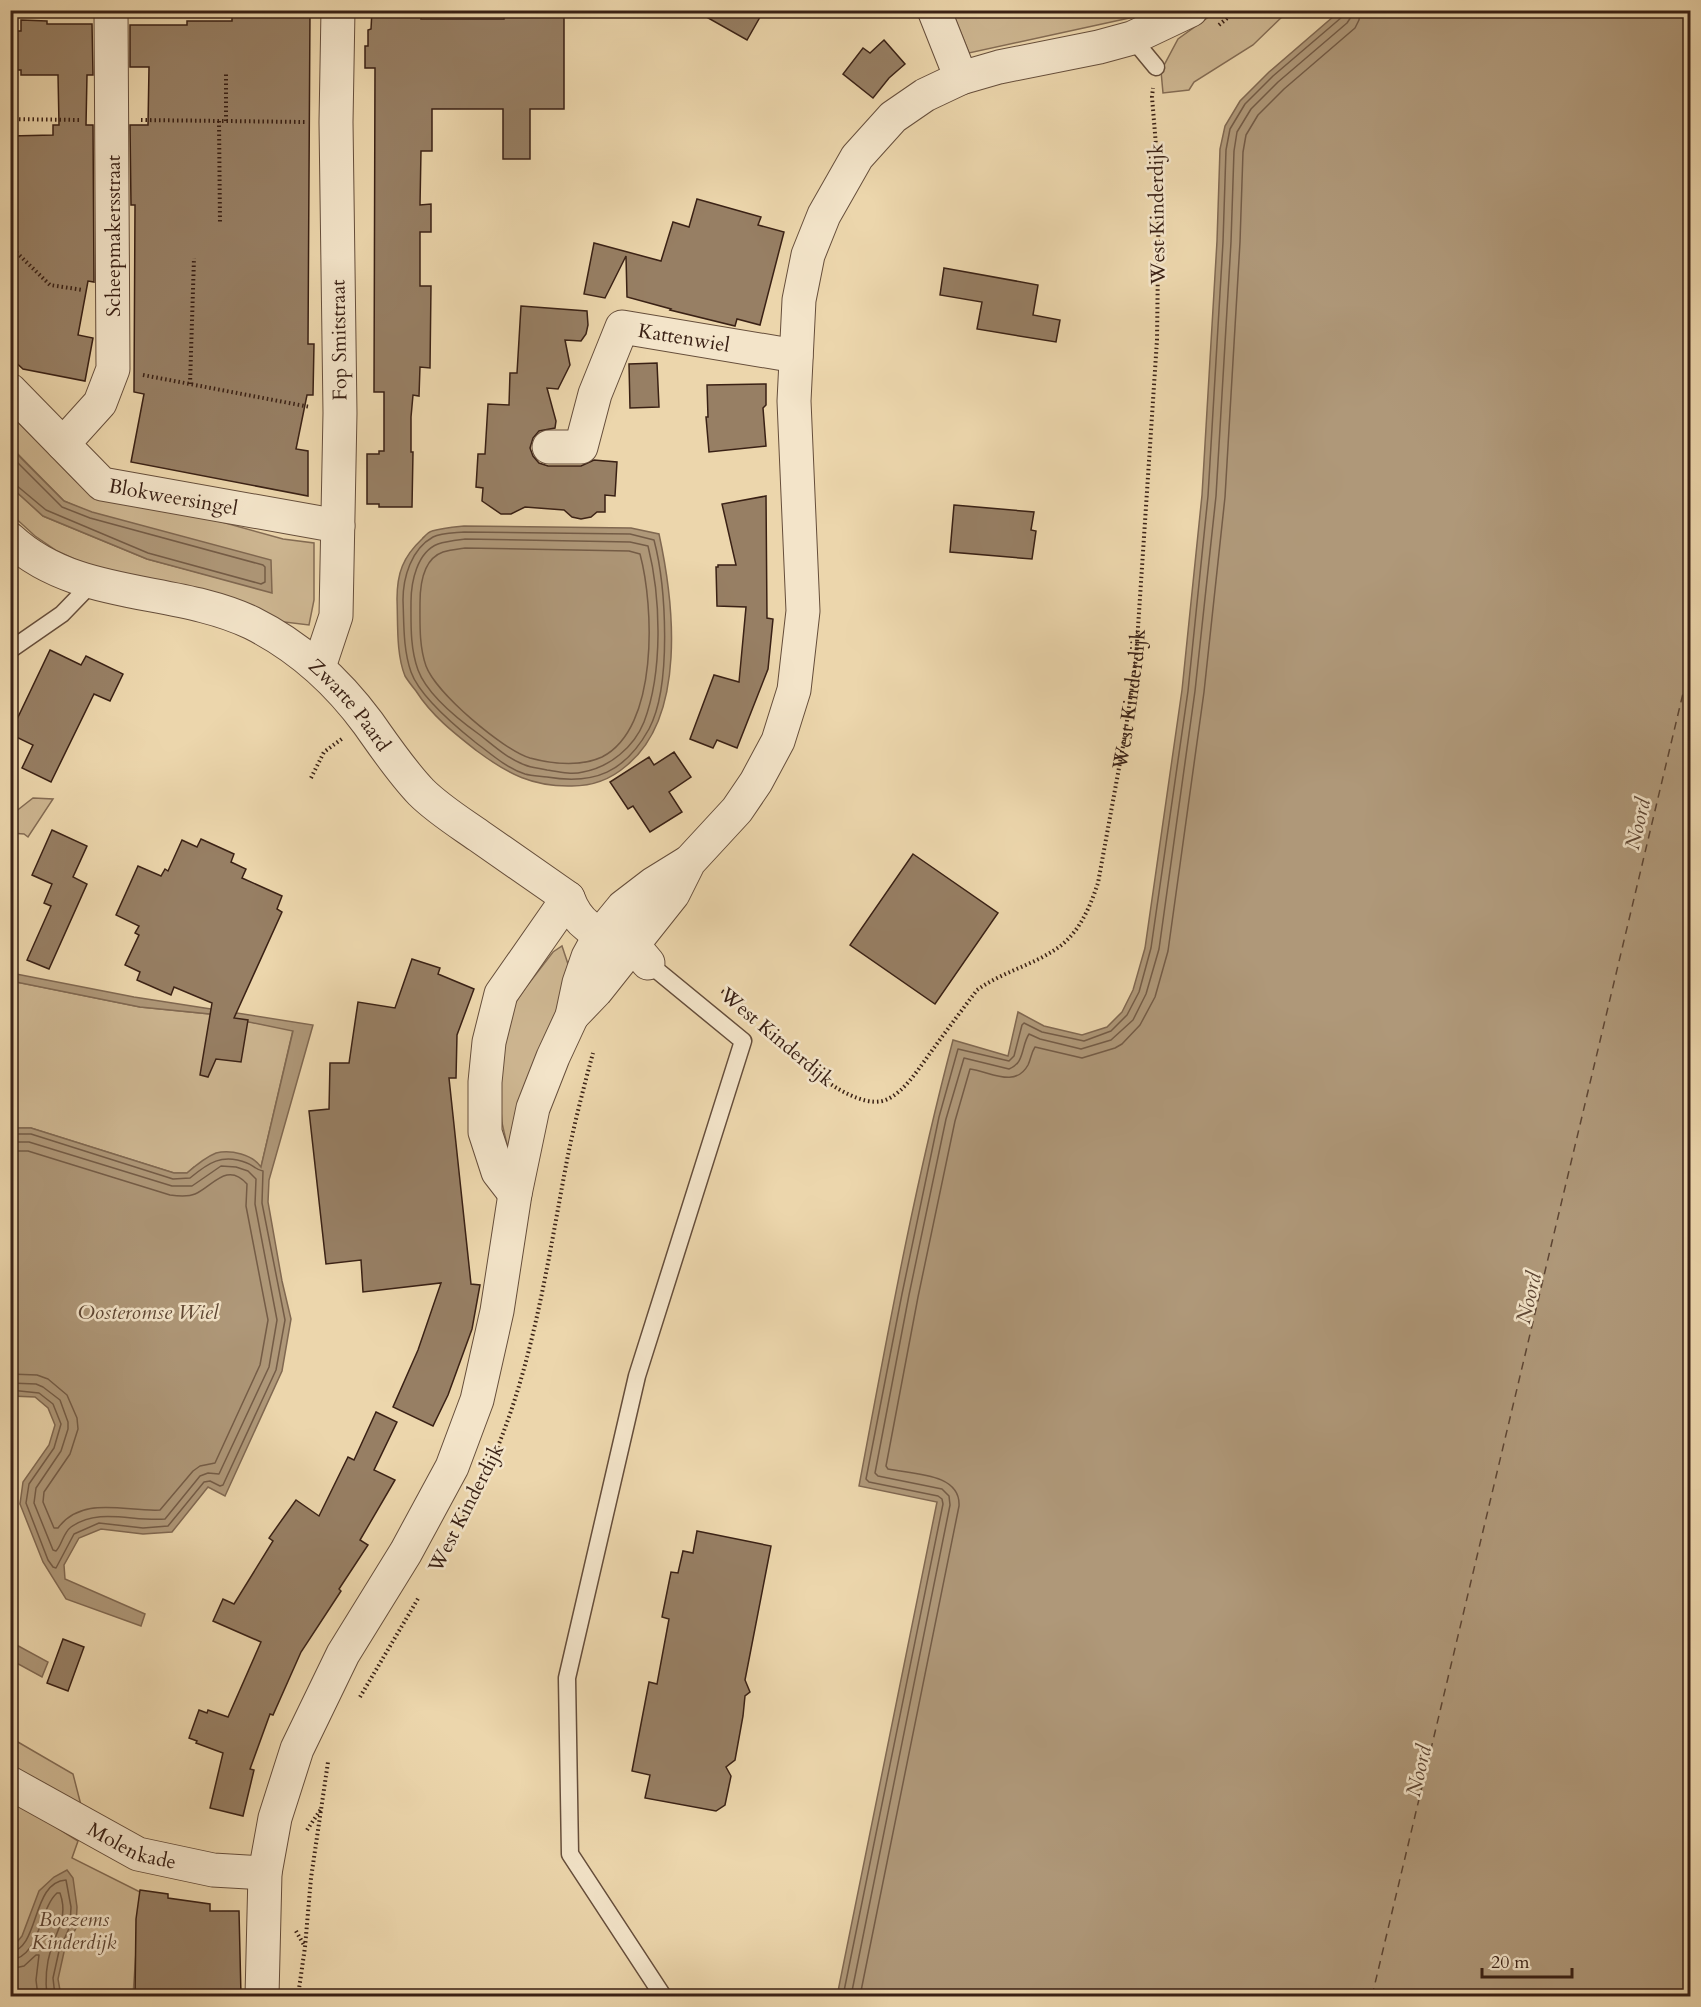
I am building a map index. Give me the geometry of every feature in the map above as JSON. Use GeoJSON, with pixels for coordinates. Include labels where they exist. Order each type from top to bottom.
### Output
{"type":"FeatureCollection","features":[{"type":"Feature","properties":{"kind":"street","name":"Scheepmakersstraat"},"geometry":{"type":"LineString","coordinates":[[63,444],[100,403],[113,369],[111,10]]}},
{"type":"Feature","properties":{"kind":"street","name":"Fop Smitstraat"},"geometry":{"type":"LineString","coordinates":[[319,667],[336,616],[340,413],[336,122],[338,10]]}},
{"type":"Feature","properties":{"kind":"street"},"geometry":{"type":"LineString","coordinates":[[934,10],[961,78]]}},
{"type":"Feature","properties":{"kind":"street","name":"West Kinderdijk"},"geometry":{"type":"LineString","coordinates":[[262,1996],[265,1873],[275,1818],[297,1749],[344,1653],[406,1552],[452,1467],[477,1400],[497,1311],[515,1194],[533,1108],[572,1016],[579,983],[588,957],[608,924],[653,884],[689,862],[737,810],[756,782],[778,741],[794,690],[803,611],[794,401],[799,300],[808,255],[833,196],[857,157],[893,117],[926,95],[961,78],[999,67],[1132,38],[1191,10]]}},
{"type":"Feature","properties":{"kind":"street","name":"Kattenwiel"},"geometry":{"type":"LineString","coordinates":[[549,447],[581,447],[595,394],[622,327],[796,356]]}},
{"type":"Feature","properties":{"kind":"street","name":"Blokweersingel"},"geometry":{"type":"LineString","coordinates":[[10,390],[102,484],[338,526]]}},
{"type":"Feature","properties":{"kind":"street","name":"Zwarte Paard"},"geometry":{"type":"LineString","coordinates":[[10,538],[51,567],[92,583],[217,610],[260,628],[287,643],[319,667],[340,688],[401,770],[422,793],[443,811],[568,898],[590,897],[608,924],[640,953]]}},
{"type":"Feature","properties":{"kind":"street","name":"West Kinderdijk"},"geometry":{"type":"LineString","coordinates":[[572,1016],[596,991],[640,953],[689,862]]}},
{"type":"Feature","properties":{"kind":"street"},"geometry":{"type":"LineString","coordinates":[[515,1194],[498,1172],[485,1132],[485,1082],[489,1042],[501,993],[568,898]]}},
{"type":"Feature","properties":{"kind":"street","name":"Molenkade"},"geometry":{"type":"LineString","coordinates":[[10,1783],[138,1854],[213,1870],[265,1873]]}},
{"type":"Feature","properties":{"kind":"lane"},"geometry":{"type":"LineString","coordinates":[[1132,38],[1156,67]]}},
{"type":"Feature","properties":{"kind":"lane"},"geometry":{"type":"LineString","coordinates":[[10,650],[62,614],[92,583]]}},
{"type":"Feature","properties":{"kind":"lane"},"geometry":{"type":"LineString","coordinates":[[640,953],[743,1041],[637,1376],[567,1678],[570,1854],[663,1996]]}},
{"type":"Feature","properties":{"kind":"path"},"geometry":{"type":"LineString","coordinates":[[227,10],[227,18]]}},
{"type":"Feature","properties":{"kind":"path","name":"West Kinderdijk"},"geometry":{"type":"LineString","coordinates":[[760,1024],[795,1057],[857,1099],[878,1102],[889,1099],[907,1084],[977,990],[990,981],[1056,949],[1075,932],[1091,904],[1098,883],[1125,735],[1136,658],[1157,340],[1159,182],[1152,97],[1156,67]]}},
{"type":"Feature","properties":{"kind":"path"},"geometry":{"type":"LineString","coordinates":[[226,72],[226,121]]}},
{"type":"Feature","properties":{"kind":"path"},"geometry":{"type":"LineString","coordinates":[[10,119],[336,122]]}},
{"type":"Feature","properties":{"kind":"path"},"geometry":{"type":"LineString","coordinates":[[219,121],[220,223]]}},
{"type":"Feature","properties":{"kind":"path"},"geometry":{"type":"LineString","coordinates":[[10,246],[50,285],[113,295]]}},
{"type":"Feature","properties":{"kind":"path"},"geometry":{"type":"LineString","coordinates":[[190,384],[194,258]]}},
{"type":"Feature","properties":{"kind":"path"},"geometry":{"type":"LineString","coordinates":[[113,369],[340,413]]}},
{"type":"Feature","properties":{"kind":"path"},"geometry":{"type":"LineString","coordinates":[[311,778],[324,752],[343,738]]}},
{"type":"Feature","properties":{"kind":"path","name":"West Kinderdijk"},"geometry":{"type":"LineString","coordinates":[[719,989],[753,1016]]}},
{"type":"Feature","properties":{"kind":"path","name":"West Kinderdijk"},"geometry":{"type":"LineString","coordinates":[[458,1528],[498,1451],[515,1401],[538,1314],[569,1151],[596,1046]]}},
{"type":"Feature","properties":{"kind":"path"},"geometry":{"type":"LineString","coordinates":[[355,1706],[419,1597]]}},
{"type":"Feature","properties":{"kind":"path"},"geometry":{"type":"LineString","coordinates":[[298,1996],[311,1878],[328,1760]]}},
{"type":"Feature","properties":{"kind":"green space"},"geometry":{"type":"Polygon","coordinates":[[[952,11],[1147,11],[1134,17],[969,53],[952,11]]]}},
{"type":"Feature","properties":{"kind":"green space"},"geometry":{"type":"Polygon","coordinates":[[[1217,11],[1288,11],[1253,45],[1194,82],[1189,90],[1163,93],[1161,71],[1178,39],[1217,11]]]}},
{"type":"Feature","properties":{"kind":"green space"},"geometry":{"type":"Polygon","coordinates":[[[11,415],[77,482],[283,539],[314,543],[314,600],[309,625],[268,620],[92,567],[57,551],[35,536],[11,514],[11,487],[43,516],[147,559],[272,592],[64,501],[11,447],[11,415]]]}},
{"type":"Feature","properties":{"kind":"green space"},"geometry":{"type":"Polygon","coordinates":[[[33,798],[53,799],[28,837],[24,834],[11,833],[10,816],[33,798]]]}},
{"type":"Feature","properties":{"kind":"green space"},"geometry":{"type":"Polygon","coordinates":[[[562,946],[572,976],[508,1149],[502,1123],[498,1074],[511,1009],[553,952],[562,946]]]}},
{"type":"Feature","properties":{"kind":"green space"},"geometry":{"type":"Polygon","coordinates":[[[11,981],[140,1007],[210,1014],[293,1030],[261,1167],[194,1167],[187,1173],[174,1173],[31,1128],[11,1129],[11,981]]]}},
{"type":"Feature","properties":{"kind":"green space"},"geometry":{"type":"Polygon","coordinates":[[[11,1738],[73,1774],[83,1813],[11,1771],[11,1738]]]}},
{"type":"Feature","properties":{"kind":"green space","name":"Boezems Kinderdijk"},"geometry":{"type":"Polygon","coordinates":[[[10,1798],[78,1841],[72,1858],[140,1892],[133,1996],[11,1996],[10,1798]]]}},
{"type":"Feature","properties":{"kind":"water","name":"Noord"},"geometry":{"type":"Polygon","coordinates":[[[1341,10],[1690,11],[1690,1996],[837,1996],[937,1502],[859,1486],[902,1262],[939,1095],[953,1040],[1008,1056],[1018,1012],[1044,1026],[1082,1035],[1107,1027],[1122,1012],[1133,990],[1145,948],[1182,690],[1202,495],[1220,149],[1225,126],[1240,101],[1269,72],[1341,10]]]}},
{"type":"Feature","properties":{"kind":"water"},"geometry":{"type":"Polygon","coordinates":[[[10,447],[64,501],[92,512],[271,560],[272,593],[147,559],[43,516],[11,487],[10,447]]]}},
{"type":"Feature","properties":{"kind":"water"},"geometry":{"type":"Polygon","coordinates":[[[464,526],[631,528],[659,534],[669,592],[671,625],[671,658],[667,689],[659,719],[646,745],[614,775],[587,785],[572,786],[545,784],[522,778],[477,751],[444,724],[405,676],[400,658],[398,628],[397,590],[402,566],[410,552],[429,532],[464,526]]]}},
{"type":"Feature","properties":{"kind":"water","name":"Oosteromse Wiel"},"geometry":{"type":"Polygon","coordinates":[[[11,973],[134,997],[313,1025],[269,1180],[268,1202],[291,1319],[282,1371],[225,1496],[208,1487],[172,1532],[143,1534],[101,1529],[79,1538],[64,1565],[65,1579],[145,1614],[141,1626],[66,1599],[43,1562],[20,1504],[23,1482],[49,1445],[55,1425],[48,1408],[35,1397],[11,1396],[11,1129],[31,1128],[174,1173],[187,1173],[208,1157],[222,1152],[247,1156],[261,1167],[293,1031],[210,1014],[140,1007],[11,981],[11,973]]]}},
{"type":"Feature","properties":{"kind":"water"},"geometry":{"type":"Polygon","coordinates":[[[11,1642],[48,1662],[42,1677],[11,1660],[11,1642]]]}},
{"type":"Feature","properties":{"kind":"water"},"geometry":{"type":"Polygon","coordinates":[[[67,1870],[73,1878],[77,1907],[76,1928],[64,1952],[58,1979],[61,1996],[11,1996],[11,1949],[22,1936],[39,1891],[54,1877],[67,1870]]]}},
{"type":"Feature","properties":{"kind":"building"},"geometry":{"type":"Polygon","coordinates":[[[232,10],[310,10],[308,344],[314,344],[313,395],[307,395],[296,449],[308,451],[308,496],[131,462],[144,394],[134,392],[135,205],[131,205],[130,125],[148,125],[149,67],[130,67],[130,25],[187,25],[187,21],[232,21],[232,10]]]}},
{"type":"Feature","properties":{"kind":"building"},"geometry":{"type":"Polygon","coordinates":[[[372,10],[421,10],[421,19],[504,19],[504,10],[564,10],[564,109],[530,109],[530,159],[503,159],[503,109],[432,109],[432,151],[421,151],[420,205],[431,204],[431,232],[420,232],[420,286],[431,286],[430,368],[420,367],[419,396],[413,395],[411,417],[412,507],[379,507],[379,504],[367,504],[367,454],[379,454],[379,451],[384,451],[384,392],[374,392],[375,68],[365,68],[365,46],[368,46],[372,10]]]}},
{"type":"Feature","properties":{"kind":"building"},"geometry":{"type":"Polygon","coordinates":[[[694,10],[764,10],[747,40],[694,10]]]}},
{"type":"Feature","properties":{"kind":"building"},"geometry":{"type":"Polygon","coordinates":[[[21,20],[47,21],[47,24],[92,24],[93,75],[87,75],[86,125],[93,125],[94,282],[88,281],[78,335],[93,338],[85,381],[23,369],[10,357],[11,136],[53,135],[53,125],[59,125],[58,75],[21,75],[21,70],[12,70],[14,31],[21,31],[21,20]]]}},
{"type":"Feature","properties":{"kind":"building"},"geometry":{"type":"Polygon","coordinates":[[[884,40],[905,64],[889,78],[873,98],[843,74],[863,48],[870,53],[884,40]]]}},
{"type":"Feature","properties":{"kind":"building"},"geometry":{"type":"Polygon","coordinates":[[[697,199],[761,217],[758,225],[784,232],[760,325],[737,319],[735,326],[627,297],[626,256],[605,298],[584,294],[594,243],[661,261],[673,222],[689,227],[697,199]]]}},
{"type":"Feature","properties":{"kind":"building"},"geometry":{"type":"Polygon","coordinates":[[[944,268],[1038,285],[1033,315],[1060,320],[1056,342],[977,329],[982,302],[940,295],[944,268]]]}},
{"type":"Feature","properties":{"kind":"building"},"geometry":{"type":"Polygon","coordinates":[[[521,306],[587,311],[588,325],[581,341],[565,340],[570,365],[558,389],[547,388],[556,421],[555,428],[539,431],[533,438],[530,448],[539,463],[548,466],[581,466],[594,460],[617,462],[615,496],[605,495],[605,512],[597,512],[591,517],[581,519],[572,517],[564,510],[525,507],[511,514],[501,514],[482,501],[483,488],[476,487],[478,454],[485,454],[488,404],[509,405],[510,373],[517,373],[521,306]]]}},
{"type":"Feature","properties":{"kind":"building"},"geometry":{"type":"Polygon","coordinates":[[[657,363],[659,407],[630,408],[629,364],[657,363]]]}},
{"type":"Feature","properties":{"kind":"building"},"geometry":{"type":"Polygon","coordinates":[[[766,384],[766,405],[763,408],[766,446],[709,452],[706,417],[708,417],[707,385],[766,384]]]}},
{"type":"Feature","properties":{"kind":"building"},"geometry":{"type":"Polygon","coordinates":[[[766,496],[767,618],[773,619],[768,669],[737,748],[717,740],[713,748],[690,739],[714,675],[739,682],[746,607],[717,606],[716,567],[736,565],[722,504],[766,496]]]}},
{"type":"Feature","properties":{"kind":"building"},"geometry":{"type":"Polygon","coordinates":[[[954,505],[1034,512],[1031,530],[1036,531],[1032,559],[950,552],[954,505]]]}},
{"type":"Feature","properties":{"kind":"building"},"geometry":{"type":"Polygon","coordinates":[[[50,650],[81,665],[86,656],[123,674],[110,701],[94,694],[51,782],[22,768],[33,745],[10,734],[50,650]]]}},
{"type":"Feature","properties":{"kind":"building"},"geometry":{"type":"Polygon","coordinates":[[[674,752],[691,777],[669,792],[682,812],[650,832],[633,806],[628,809],[610,782],[649,757],[654,765],[674,752]]]}},
{"type":"Feature","properties":{"kind":"building"},"geometry":{"type":"Polygon","coordinates":[[[52,830],[87,846],[73,877],[87,884],[49,969],[27,960],[51,906],[44,903],[52,884],[32,875],[52,830]]]}},
{"type":"Feature","properties":{"kind":"building"},"geometry":{"type":"Polygon","coordinates":[[[201,839],[234,854],[231,862],[246,869],[242,878],[282,896],[277,909],[282,912],[234,1018],[248,1020],[241,1062],[216,1059],[208,1077],[200,1075],[212,1003],[174,987],[171,995],[137,980],[140,972],[125,965],[139,935],[135,933],[139,926],[116,915],[138,866],[161,876],[165,869],[168,871],[182,840],[197,847],[201,839]]]}},
{"type":"Feature","properties":{"kind":"building"},"geometry":{"type":"Polygon","coordinates":[[[913,854],[998,913],[935,1004],[850,945],[913,854]]]}},
{"type":"Feature","properties":{"kind":"building"},"geometry":{"type":"Polygon","coordinates":[[[412,959],[440,968],[438,974],[474,989],[457,1035],[456,1078],[449,1078],[471,1284],[480,1285],[472,1329],[448,1395],[433,1426],[393,1407],[418,1350],[441,1283],[363,1292],[361,1260],[326,1264],[309,1111],[329,1109],[330,1063],[349,1063],[358,1002],[395,1008],[412,959]]]}},
{"type":"Feature","properties":{"kind":"building"},"geometry":{"type":"Polygon","coordinates":[[[376,1412],[397,1422],[374,1470],[395,1480],[360,1540],[368,1545],[301,1652],[273,1715],[270,1714],[250,1769],[254,1770],[243,1816],[210,1808],[223,1753],[189,1738],[199,1710],[207,1713],[208,1710],[228,1717],[261,1642],[213,1621],[223,1599],[234,1604],[273,1541],[269,1538],[296,1500],[319,1516],[348,1457],[354,1460],[376,1412]]]}},
{"type":"Feature","properties":{"kind":"building"},"geometry":{"type":"Polygon","coordinates":[[[697,1531],[771,1546],[745,1680],[750,1692],[745,1696],[735,1760],[726,1767],[731,1776],[725,1805],[716,1811],[645,1798],[650,1775],[632,1771],[649,1682],[657,1684],[669,1619],[662,1617],[671,1572],[678,1573],[683,1551],[693,1553],[697,1531]]]}},
{"type":"Feature","properties":{"kind":"building"},"geometry":{"type":"Polygon","coordinates":[[[63,1639],[84,1647],[68,1691],[47,1683],[63,1639]]]}},
{"type":"Feature","properties":{"kind":"building"},"geometry":{"type":"Polygon","coordinates":[[[140,1890],[168,1894],[168,1898],[210,1904],[210,1911],[239,1911],[241,1996],[135,1996],[136,1919],[140,1890]]]}},
{"type":"Feature","properties":{"kind":"ferry route"},"geometry":{"type":"LineString","coordinates":[[1372,1996],[1690,664]]}}]}
